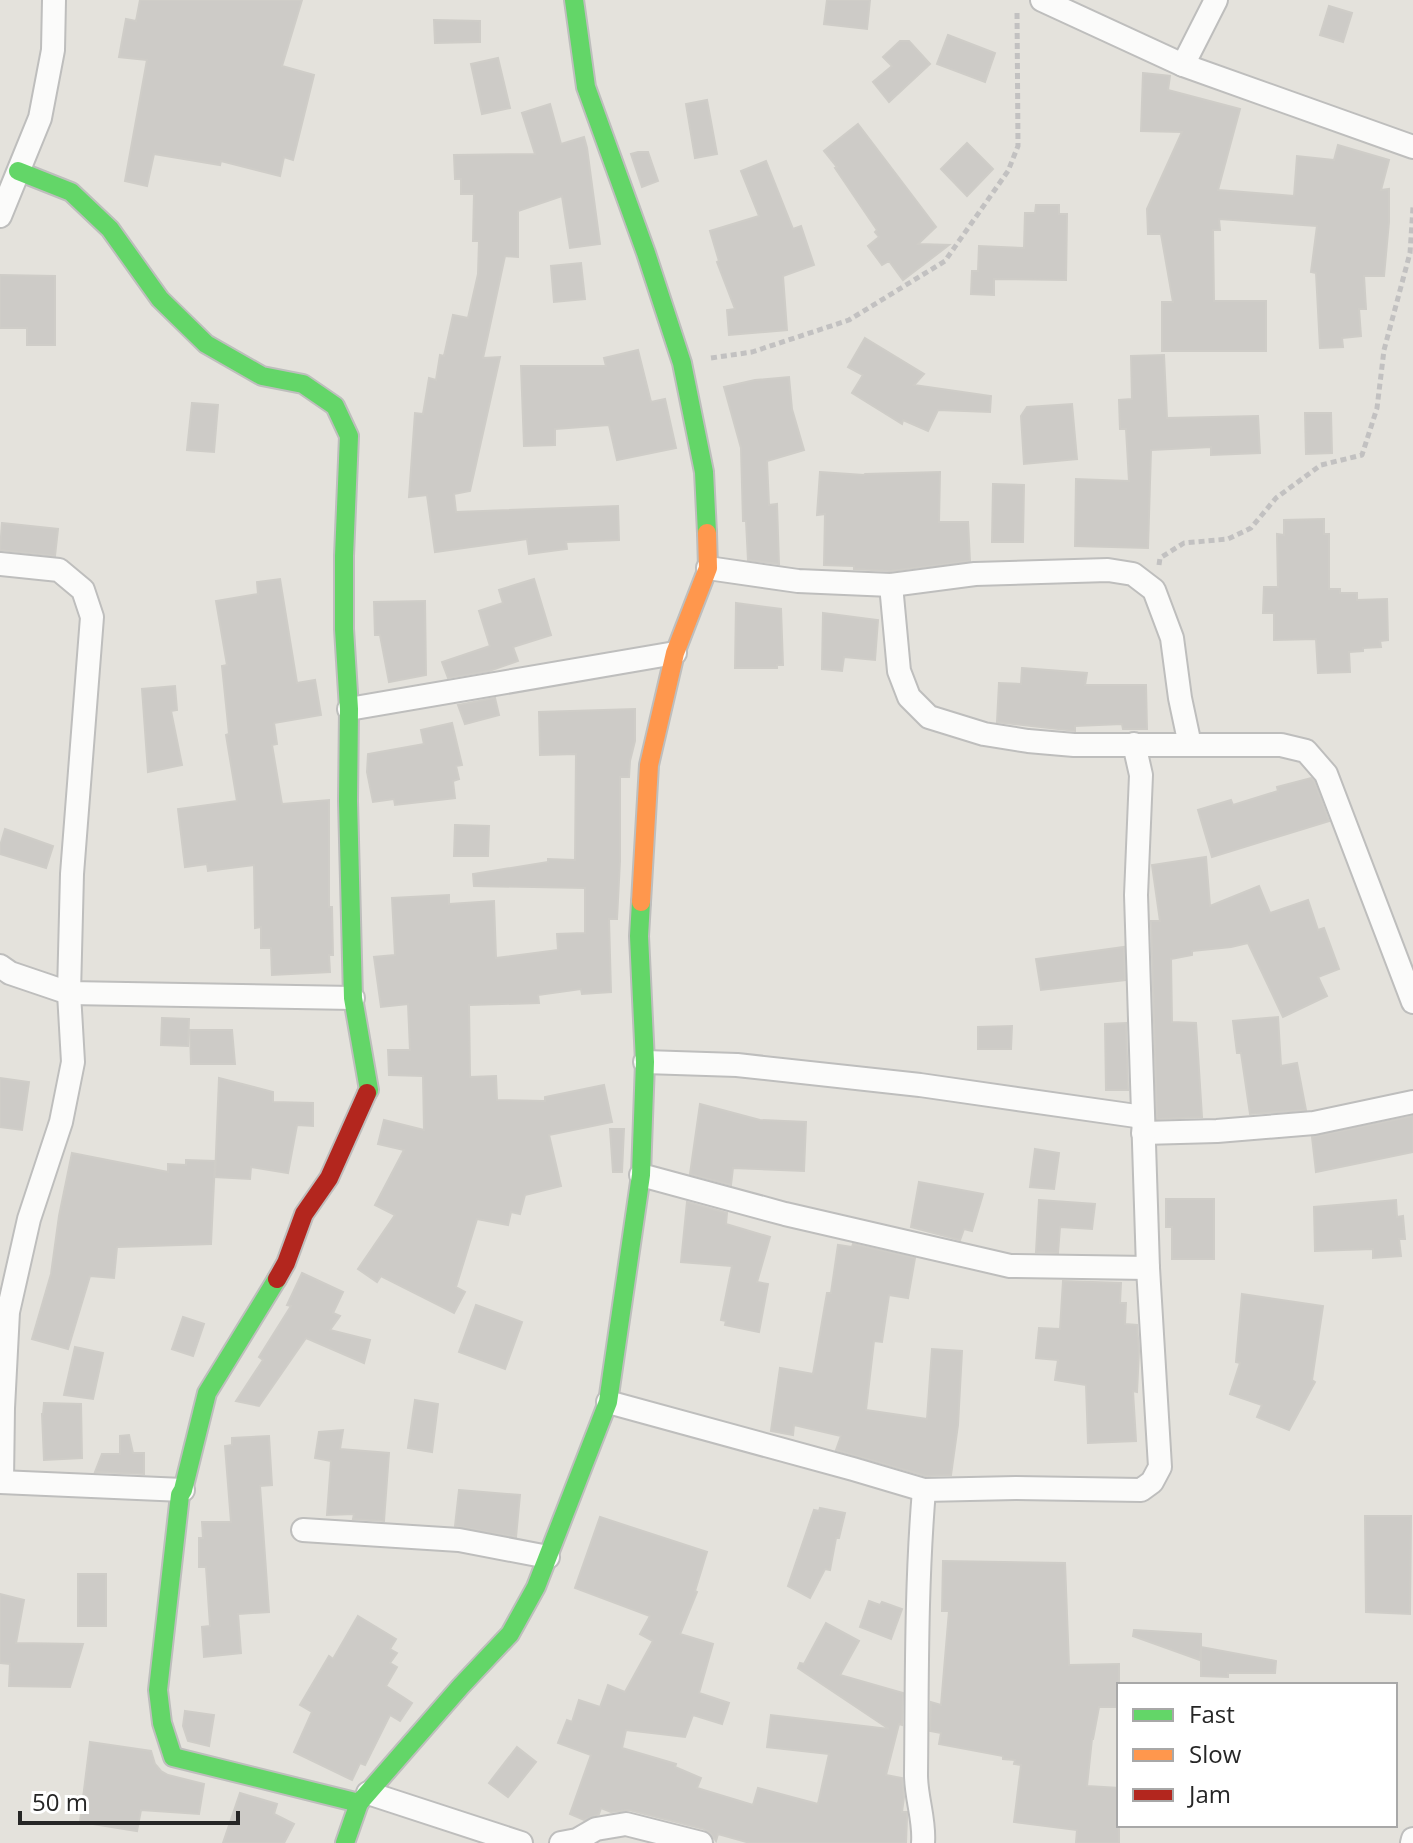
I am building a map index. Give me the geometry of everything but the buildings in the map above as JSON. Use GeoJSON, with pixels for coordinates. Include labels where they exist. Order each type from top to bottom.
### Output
{"type":"FeatureCollection","features":[{"type":"Feature","properties":{"kind":"street"},"geometry":{"type":"LineString","coordinates":[[0,216],[40,118],[53,50],[54,0]]}},
{"type":"Feature","properties":{"kind":"street"},"geometry":{"type":"LineString","coordinates":[[345,1843],[364,1798],[510,1634],[536,1587],[608,1402],[641,1175],[645,1062],[639,936],[649,765],[675,653],[708,568],[704,472],[682,363],[586,87],[574,0]]}},
{"type":"Feature","properties":{"kind":"street"},"geometry":{"type":"LineString","coordinates":[[1042,0],[1183,65],[1413,147]]}},
{"type":"Feature","properties":{"kind":"street"},"geometry":{"type":"LineString","coordinates":[[1183,65],[1216,0]]}},
{"type":"Feature","properties":{"kind":"street"},"geometry":{"type":"LineString","coordinates":[[18,171],[71,192],[110,229],[160,299],[206,344],[262,376],[303,384],[335,406],[349,436],[344,629],[349,709],[353,998],[369,1090],[329,1178],[304,1214],[286,1263],[207,1393],[180,1495],[158,1690],[162,1723],[173,1757],[364,1798],[521,1843]]}},
{"type":"Feature","properties":{"kind":"street"},"geometry":{"type":"LineString","coordinates":[[0,564],[59,570],[83,590],[92,617],[72,874],[69,993],[73,1062],[61,1122],[29,1219],[8,1312],[1,1481],[183,1490]]}},
{"type":"Feature","properties":{"kind":"street"},"geometry":{"type":"LineString","coordinates":[[708,568],[798,581],[891,585],[975,574],[1108,570],[1133,574],[1154,590],[1172,638],[1190,745]]}},
{"type":"Feature","properties":{"kind":"street"},"geometry":{"type":"LineString","coordinates":[[891,585],[899,671],[909,697],[929,717],[984,734],[1028,741],[1074,745],[1281,745],[1306,751],[1326,774],[1413,1002]]}},
{"type":"Feature","properties":{"kind":"street"},"geometry":{"type":"LineString","coordinates":[[349,709],[675,653]]}},
{"type":"Feature","properties":{"kind":"street"},"geometry":{"type":"LineString","coordinates":[[608,1402],[924,1490],[1141,1490],[1152,1482],[1160,1467],[1148,1268],[1136,895],[1141,775],[1134,744]]}},
{"type":"Feature","properties":{"kind":"street"},"geometry":{"type":"LineString","coordinates":[[0,966],[10,973],[69,993],[353,998]]}},
{"type":"Feature","properties":{"kind":"street"},"geometry":{"type":"LineString","coordinates":[[645,1062],[737,1065],[920,1085],[1143,1125],[1217,1131],[1314,1123],[1413,1102]]}},
{"type":"Feature","properties":{"kind":"street"},"geometry":{"type":"LineString","coordinates":[[641,1175],[785,1214],[1010,1266],[1148,1268]]}},
{"type":"Feature","properties":{"kind":"street"},"geometry":{"type":"LineString","coordinates":[[923,1843],[916,1781],[918,1561],[924,1490]]}},
{"type":"Feature","properties":{"kind":"street"},"geometry":{"type":"LineString","coordinates":[[303,1530],[459,1540],[548,1557]]}},
{"type":"Feature","properties":{"kind":"street"},"geometry":{"type":"LineString","coordinates":[[561,1843],[577,1840],[596,1829],[626,1824],[701,1843]]}},
{"type":"Feature","properties":{"kind":"path"},"geometry":{"type":"LineString","coordinates":[[682,363],[752,352],[849,320],[945,261],[1008,171],[1018,146],[1017,0]]}},
{"type":"Feature","properties":{"kind":"path"},"geometry":{"type":"LineString","coordinates":[[1154,590],[1160,558],[1184,543],[1228,539],[1251,528],[1276,498],[1321,465],[1362,455],[1377,408],[1384,350],[1410,253],[1413,207]]}},
{"type":"Feature","properties":{"kind":"traffic: fast"},"geometry":{"type":"LineString","coordinates":[[574,0],[586,87],[682,363],[704,472],[707,533]]}},
{"type":"Feature","properties":{"kind":"traffic: fast"},"geometry":{"type":"LineString","coordinates":[[18,171],[71,192],[110,229],[160,299],[206,344],[262,376],[303,384],[335,406],[349,436],[344,629],[349,709],[353,998],[369,1090],[367,1093]]}},
{"type":"Feature","properties":{"kind":"traffic: fast"},"geometry":{"type":"LineString","coordinates":[[345,1843],[359,1803],[510,1634],[536,1587],[608,1402],[641,1175],[645,1062],[639,936],[641,902]]}},
{"type":"Feature","properties":{"kind":"traffic: fast"},"geometry":{"type":"LineString","coordinates":[[277,1279],[207,1393],[180,1495],[158,1690],[162,1723],[173,1757],[359,1803]]}},
{"type":"Feature","properties":{"kind":"traffic: slow"},"geometry":{"type":"LineString","coordinates":[[641,902],[649,765],[675,653],[708,568],[707,533]]}},
{"type":"Feature","properties":{"kind":"traffic: jam"},"geometry":{"type":"LineString","coordinates":[[277,1279],[304,1214],[329,1178],[367,1093]]}}]}
